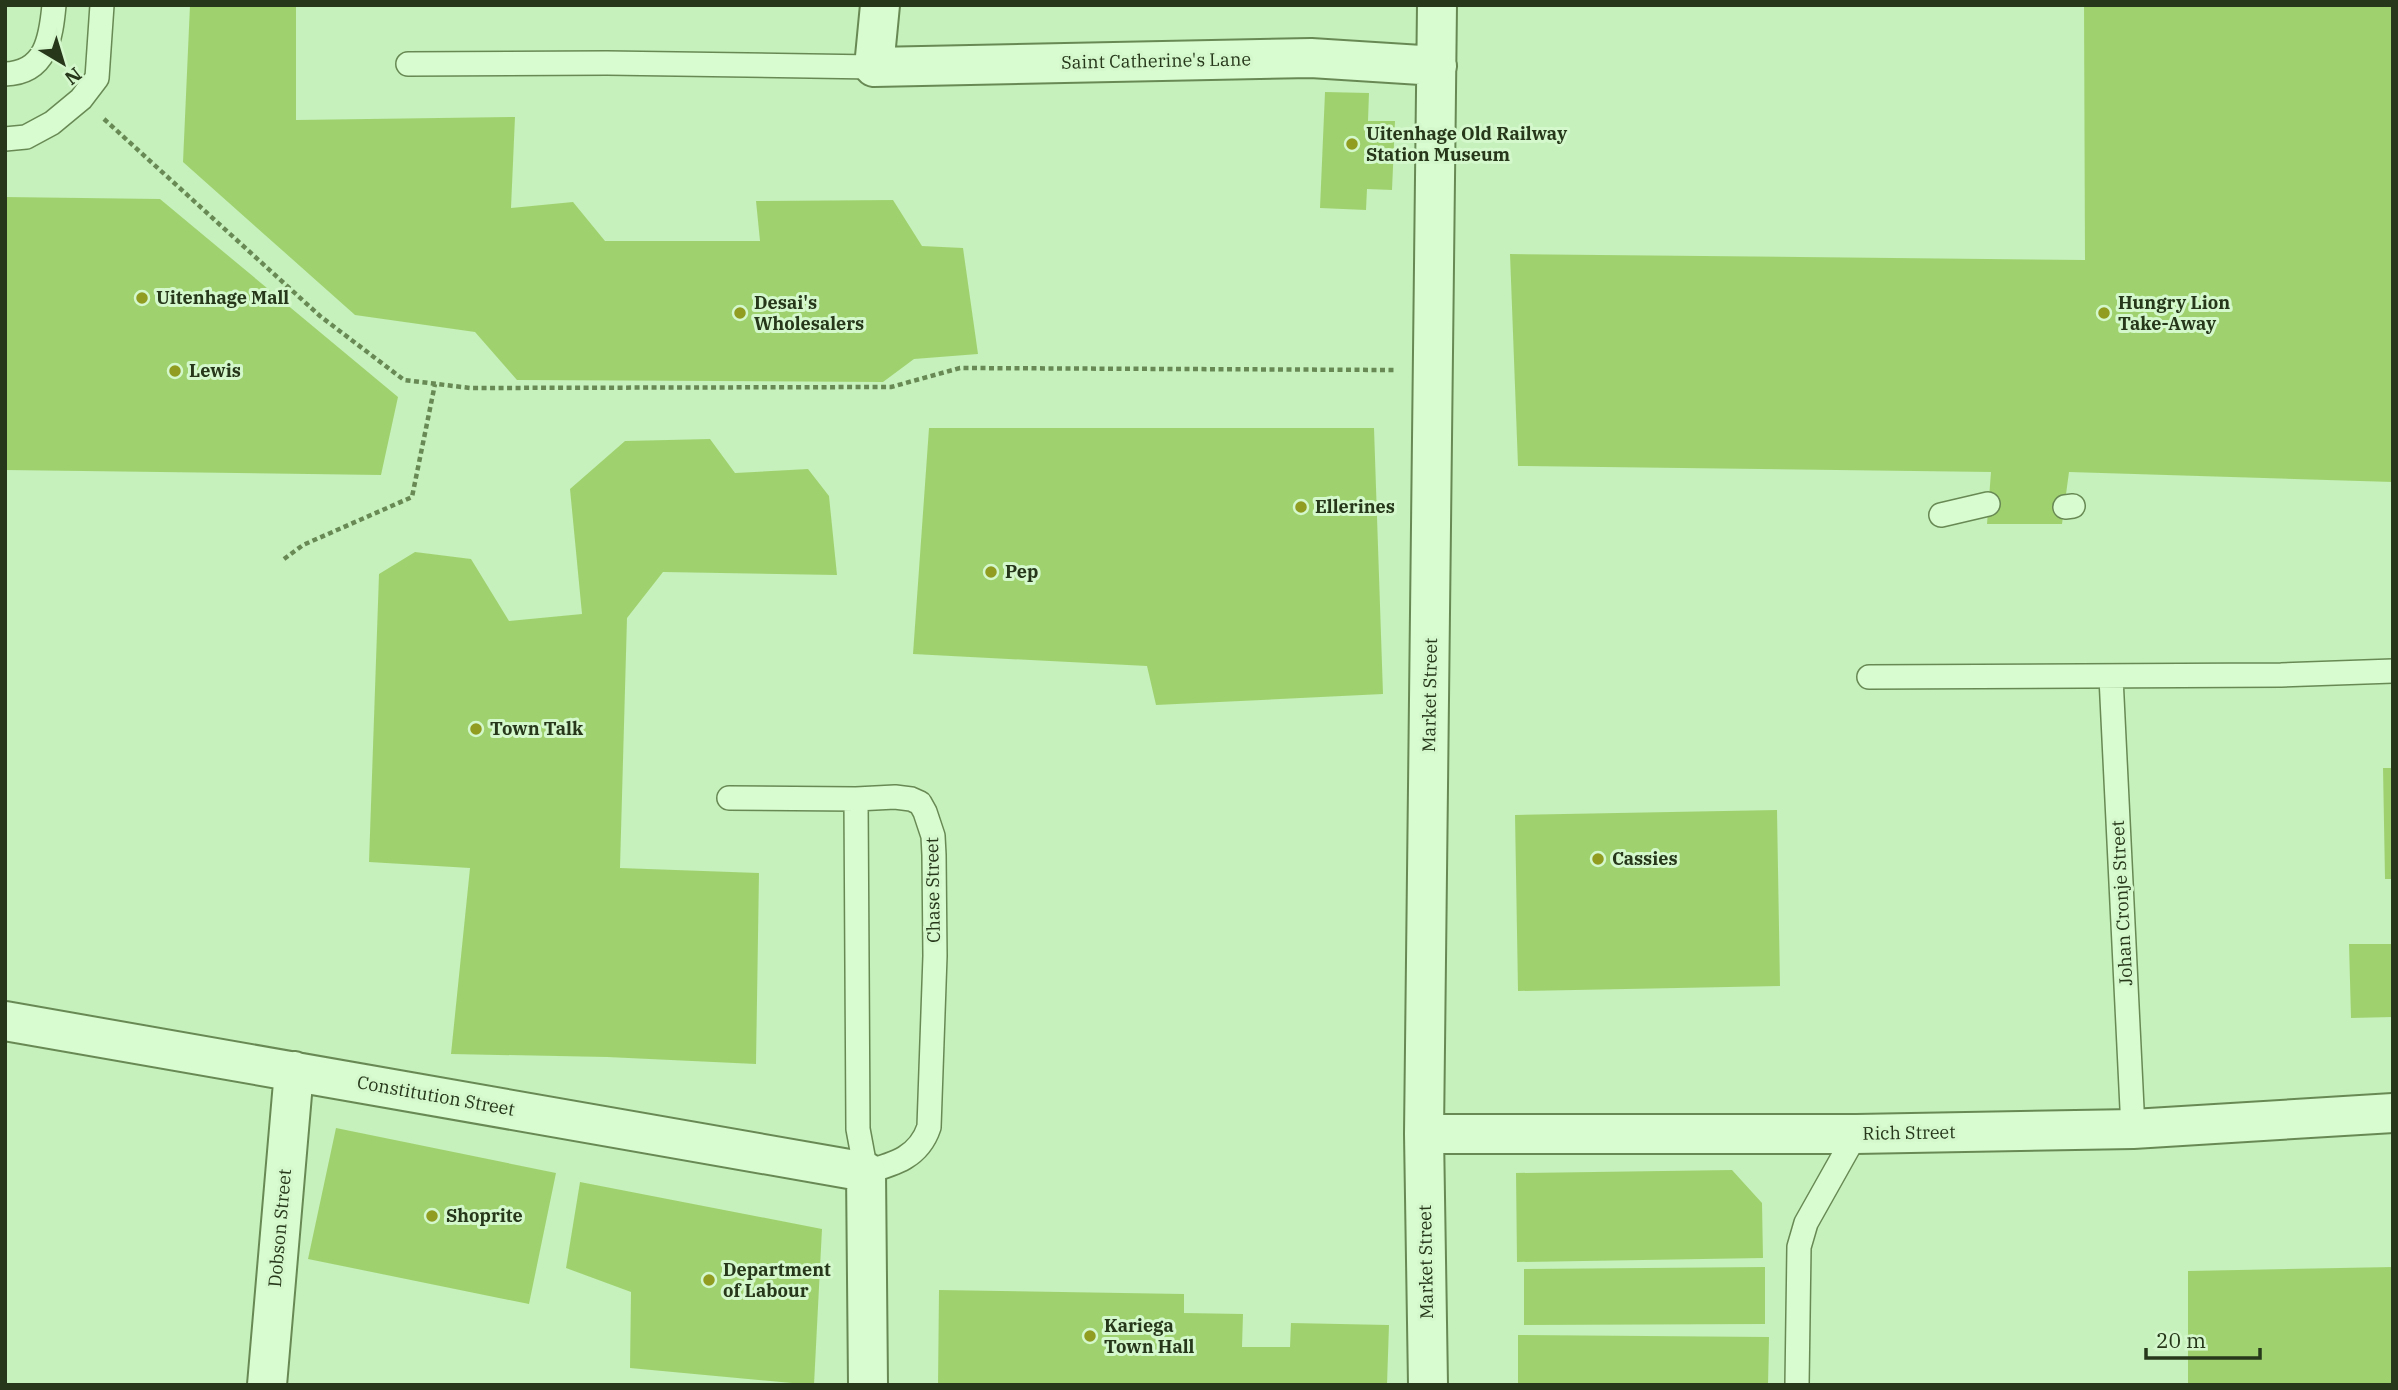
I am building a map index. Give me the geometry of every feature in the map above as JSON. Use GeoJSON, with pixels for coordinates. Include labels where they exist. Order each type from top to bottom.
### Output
{"type":"FeatureCollection","features":[{"type":"Feature","properties":{"kind":"street"},"geometry":{"type":"LineString","coordinates":[[874,68],[880,5]]}},
{"type":"Feature","properties":{"kind":"street","name":"Market Street"},"geometry":{"type":"LineString","coordinates":[[1428,1385],[1424,1134],[1437,5]]}},
{"type":"Feature","properties":{"kind":"street","name":"Saint Catherine's Lane"},"geometry":{"type":"LineString","coordinates":[[874,68],[1311,58],[1437,66]]}},
{"type":"Feature","properties":{"kind":"street","name":"Constitution Street"},"geometry":{"type":"LineString","coordinates":[[5,1021],[866,1172]]}},
{"type":"Feature","properties":{"kind":"street","name":"Dobson Street"},"geometry":{"type":"LineString","coordinates":[[267,1385],[294,1071]]}},
{"type":"Feature","properties":{"kind":"street","name":"Rich Street"},"geometry":{"type":"LineString","coordinates":[[1424,1134],[1856,1134],[2133,1129],[2393,1113]]}},
{"type":"Feature","properties":{"kind":"street"},"geometry":{"type":"LineString","coordinates":[[866,1172],[868,1385]]}},
{"type":"Feature","properties":{"kind":"lane"},"geometry":{"type":"LineString","coordinates":[[5,139],[26,137],[52,123],[81,99],[97,78],[102,5]]}},
{"type":"Feature","properties":{"kind":"lane"},"geometry":{"type":"LineString","coordinates":[[5,74],[16,74],[24,70],[44,54],[50,41],[54,6]]}},
{"type":"Feature","properties":{"kind":"lane"},"geometry":{"type":"LineString","coordinates":[[408,64],[607,63],[874,68]]}},
{"type":"Feature","properties":{"kind":"lane"},"geometry":{"type":"LineString","coordinates":[[1941,515],[1988,505]]}},
{"type":"Feature","properties":{"kind":"lane"},"geometry":{"type":"LineString","coordinates":[[1869,677],[2111,677],[2393,671]]}},
{"type":"Feature","properties":{"kind":"lane","name":"Johan Cronje Street"},"geometry":{"type":"LineString","coordinates":[[2111,677],[2133,1129]]}},
{"type":"Feature","properties":{"kind":"lane","name":"Chase Street"},"geometry":{"type":"LineString","coordinates":[[856,799],[895,797],[919,803],[931,825],[934,855],[935,956],[929,1127],[921,1146],[912,1154],[899,1162],[866,1172]]}},
{"type":"Feature","properties":{"kind":"lane"},"geometry":{"type":"LineString","coordinates":[[729,798],[856,799],[858,1129],[866,1172]]}},
{"type":"Feature","properties":{"kind":"lane"},"geometry":{"type":"LineString","coordinates":[[1797,1385],[1799,1247],[1806,1223],[1856,1134]]}},
{"type":"Feature","properties":{"kind":"path"},"geometry":{"type":"LineString","coordinates":[[81,99],[320,316],[404,380],[470,388],[891,387],[960,368],[1434,370]]}},
{"type":"Feature","properties":{"kind":"path"},"geometry":{"type":"LineString","coordinates":[[284,559],[303,545],[412,497],[435,384]]}},
{"type":"Feature","properties":{"kind":"building"},"geometry":{"type":"Polygon","coordinates":[[[190,5],[296,5],[296,120],[515,117],[511,208],[573,202],[605,241],[760,241],[756,201],[893,200],[922,246],[963,248],[978,354],[914,359],[883,382],[517,380],[475,332],[355,315],[183,162],[190,5]]]}},
{"type":"Feature","properties":{"kind":"building"},"geometry":{"type":"Polygon","coordinates":[[[2084,5],[2393,5],[2393,482],[2069,472],[2062,524],[1987,524],[1991,472],[1518,466],[1510,254],[2085,260],[2084,5]]]}},
{"type":"Feature","properties":{"kind":"building"},"geometry":{"type":"Polygon","coordinates":[[[1325,92],[1369,93],[1368,121],[1395,121],[1392,190],[1367,189],[1366,210],[1320,208],[1325,92]]]}},
{"type":"Feature","properties":{"kind":"building","name":"Uitenhage Mall"},"geometry":{"type":"Polygon","coordinates":[[[5,197],[160,199],[398,397],[381,475],[5,470],[5,197]]]}},
{"type":"Feature","properties":{"kind":"building"},"geometry":{"type":"Polygon","coordinates":[[[929,428],[1374,428],[1383,694],[1156,705],[1147,666],[913,654],[929,428]]]}},
{"type":"Feature","properties":{"kind":"building"},"geometry":{"type":"Polygon","coordinates":[[[710,439],[735,473],[808,469],[829,496],[837,575],[663,572],[627,618],[620,868],[759,873],[756,1064],[607,1057],[451,1054],[470,868],[369,862],[379,574],[415,552],[471,559],[509,621],[582,614],[570,489],[625,441],[710,439]]]}},
{"type":"Feature","properties":{"kind":"building"},"geometry":{"type":"Polygon","coordinates":[[[2383,768],[2393,768],[2393,879],[2385,879],[2383,768]]]}},
{"type":"Feature","properties":{"kind":"building"},"geometry":{"type":"Polygon","coordinates":[[[1777,810],[1780,986],[1518,991],[1515,815],[1777,810]]]}},
{"type":"Feature","properties":{"kind":"building"},"geometry":{"type":"Polygon","coordinates":[[[2349,944],[2393,944],[2393,1017],[2351,1018],[2349,944]]]}},
{"type":"Feature","properties":{"kind":"building","name":"Shoprite"},"geometry":{"type":"Polygon","coordinates":[[[336,1128],[556,1173],[529,1304],[308,1259],[336,1128]]]}},
{"type":"Feature","properties":{"kind":"building"},"geometry":{"type":"Polygon","coordinates":[[[1732,1170],[1762,1203],[1763,1258],[1517,1262],[1516,1173],[1732,1170]]]}},
{"type":"Feature","properties":{"kind":"building","name":"Department of Labour"},"geometry":{"type":"Polygon","coordinates":[[[580,1182],[822,1229],[814,1385],[630,1368],[631,1292],[566,1268],[580,1182]]]}},
{"type":"Feature","properties":{"kind":"building"},"geometry":{"type":"Polygon","coordinates":[[[1765,1267],[1765,1324],[1524,1325],[1524,1269],[1765,1267]]]}},
{"type":"Feature","properties":{"kind":"building"},"geometry":{"type":"Polygon","coordinates":[[[2393,1267],[2393,1385],[2188,1385],[2188,1271],[2393,1267]]]}},
{"type":"Feature","properties":{"kind":"building","name":"Kariega Town Hall"},"geometry":{"type":"Polygon","coordinates":[[[939,1290],[1184,1294],[1184,1313],[1243,1314],[1242,1347],[1290,1347],[1291,1323],[1389,1325],[1387,1385],[938,1385],[939,1290]]]}},
{"type":"Feature","properties":{"kind":"building"},"geometry":{"type":"Polygon","coordinates":[[[1518,1335],[1769,1337],[1768,1385],[1518,1385],[1518,1335]]]}},
{"type":"Feature","properties":{"kind":"place","name":"Uitenhage Old Railway Station Museum"},"geometry":{"type":"Point","coordinates":[1352,144]}},
{"type":"Feature","properties":{"kind":"place","name":"Uitenhage Mall"},"geometry":{"type":"Point","coordinates":[142,298]}},
{"type":"Feature","properties":{"kind":"place","name":"Desai's Wholesalers"},"geometry":{"type":"Point","coordinates":[740,313]}},
{"type":"Feature","properties":{"kind":"place","name":"Hungry Lion Take-Away"},"geometry":{"type":"Point","coordinates":[2104,313]}},
{"type":"Feature","properties":{"kind":"place","name":"Lewis"},"geometry":{"type":"Point","coordinates":[175,371]}},
{"type":"Feature","properties":{"kind":"place","name":"Ellerines"},"geometry":{"type":"Point","coordinates":[1301,507]}},
{"type":"Feature","properties":{"kind":"place","name":"Pep"},"geometry":{"type":"Point","coordinates":[991,572]}},
{"type":"Feature","properties":{"kind":"place","name":"Town Talk"},"geometry":{"type":"Point","coordinates":[476,729]}},
{"type":"Feature","properties":{"kind":"place","name":"Cassies"},"geometry":{"type":"Point","coordinates":[1598,859]}},
{"type":"Feature","properties":{"kind":"place","name":"Shoprite"},"geometry":{"type":"Point","coordinates":[432,1216]}},
{"type":"Feature","properties":{"kind":"place","name":"Department of Labour"},"geometry":{"type":"Point","coordinates":[709,1280]}},
{"type":"Feature","properties":{"kind":"place","name":"Kariega Town Hall"},"geometry":{"type":"Point","coordinates":[1090,1336]}}]}
